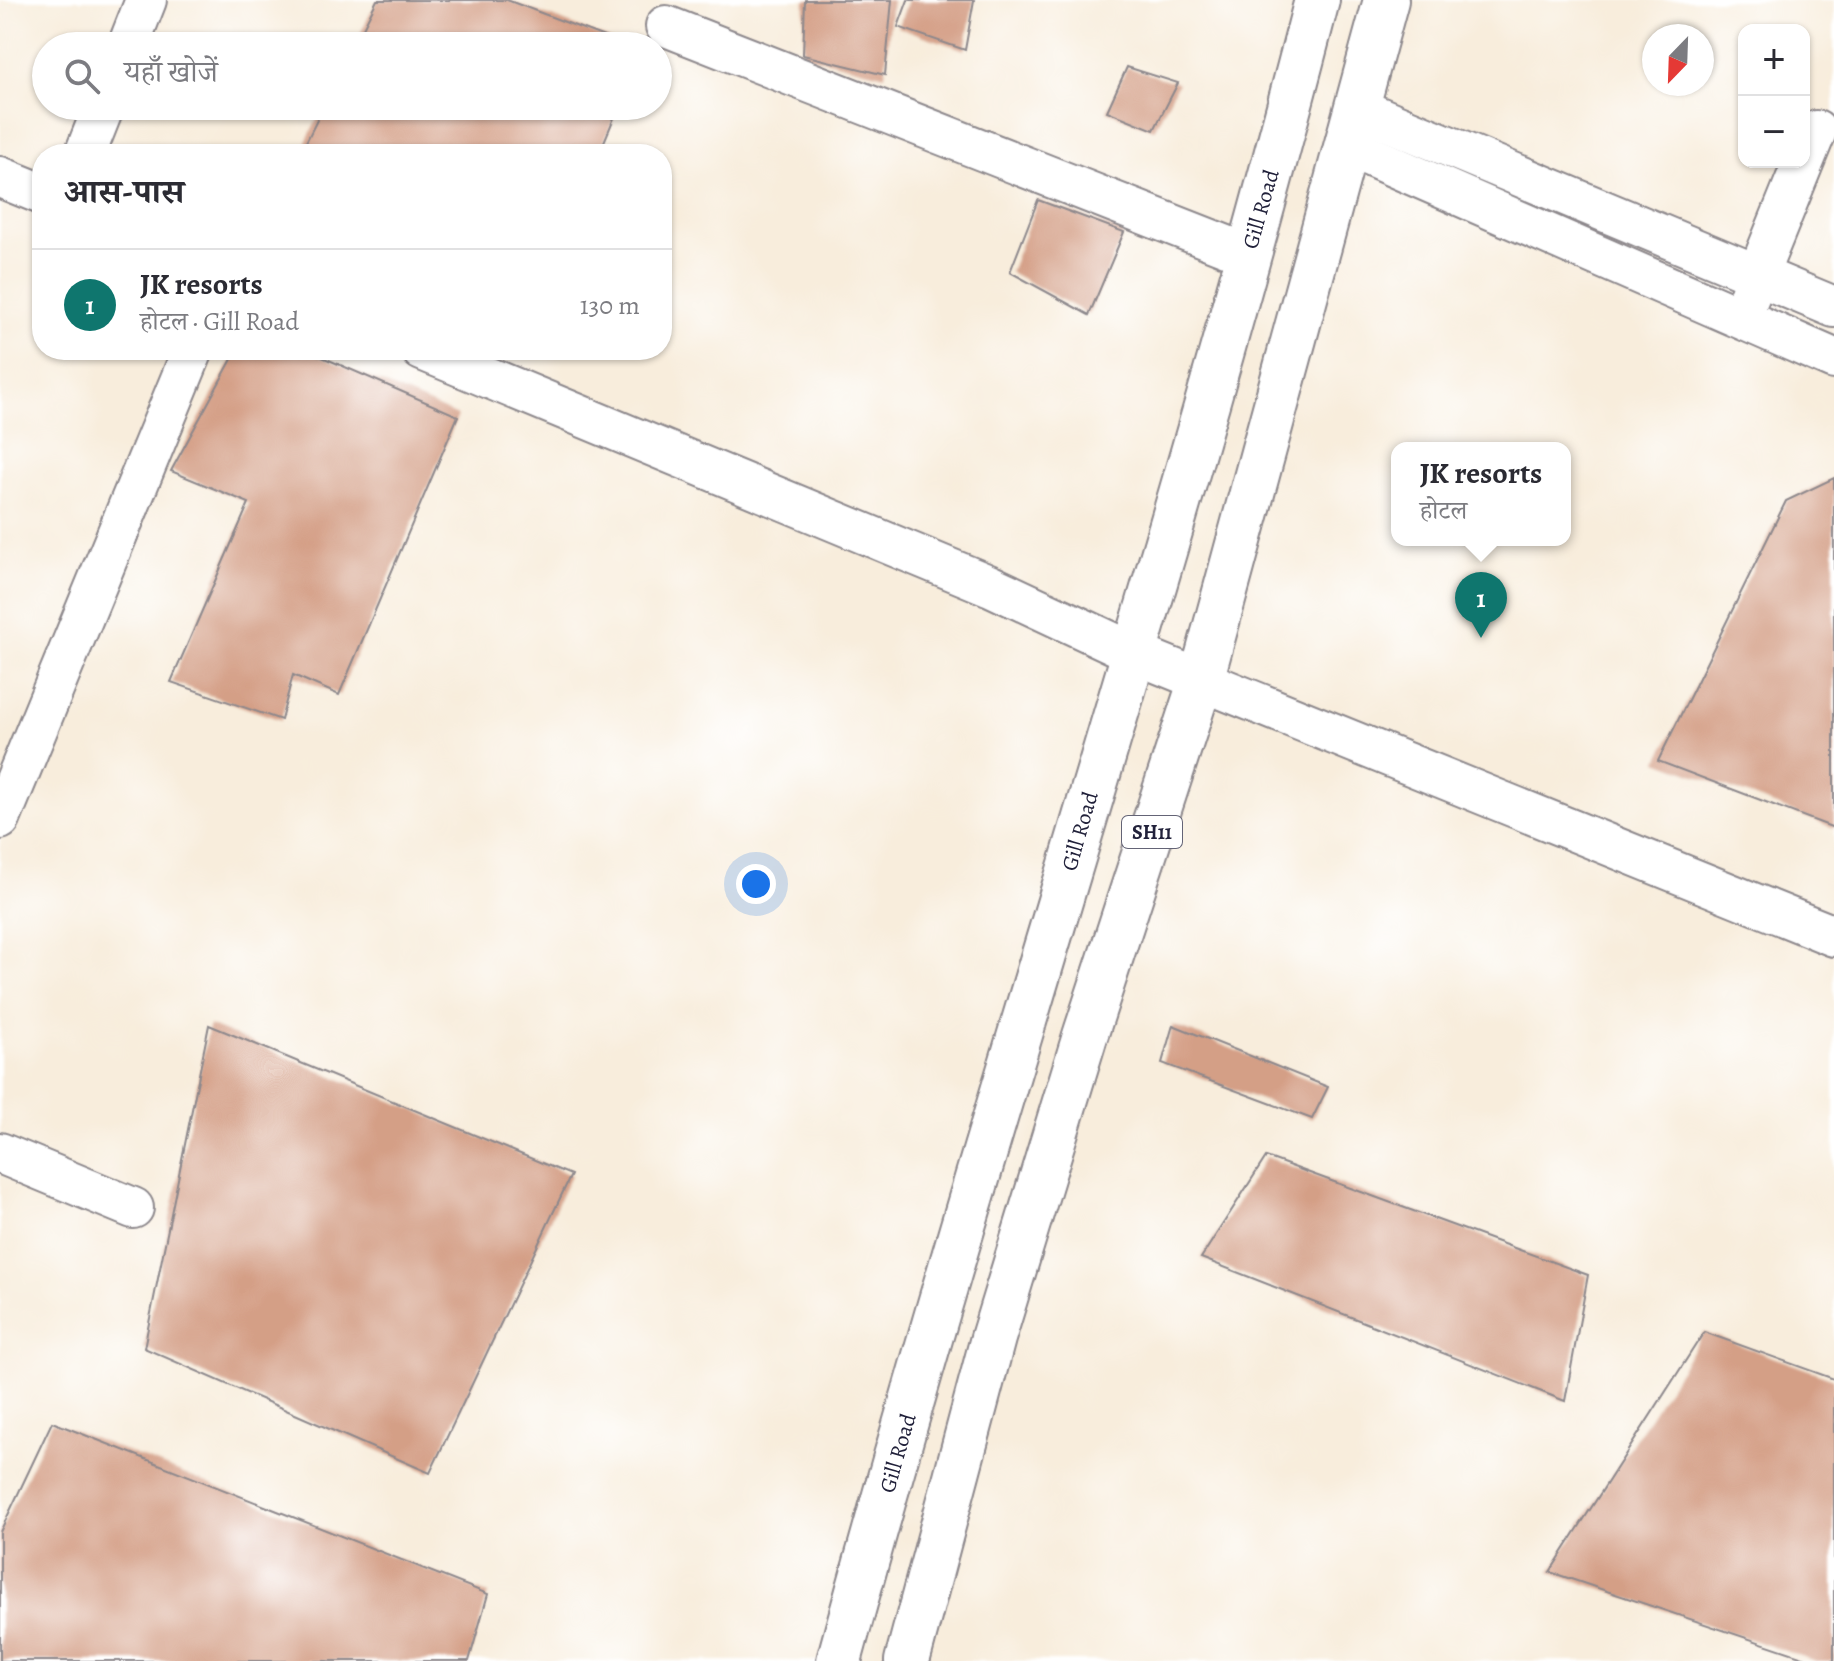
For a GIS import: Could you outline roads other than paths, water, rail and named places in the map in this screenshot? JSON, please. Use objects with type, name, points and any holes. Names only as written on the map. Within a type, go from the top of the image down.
[{"type":"main road","name":"Gill Road","points":[[839,1661],[1090,792],[1134,653],[1317,0]]},
{"type":"main road","name":"SH11","points":[[907,1661],[993,1338],[1085,1036],[1202,677],[1386,0]]},
{"type":"street","points":[[133,32],[146,0]]},
{"type":"street","points":[[666,26],[1247,254]]},
{"type":"street","points":[[89,144],[98,120]]},
{"type":"street","points":[[1352,127],[1555,190],[1834,307]]},
{"type":"street","points":[[1352,127],[1537,229],[1834,359]]},
{"type":"street","points":[[1740,318],[1816,131]]},
{"type":"street","points":[[0,177],[32,190]]},
{"type":"street","points":[[1537,229],[1555,190]]},
{"type":"street","points":[[0,819],[189,360]]},
{"type":"street","points":[[446,360],[949,569],[1134,653],[1202,677],[1834,936]]},
{"type":"street","points":[[0,1153],[133,1208]]},
{"type":"place","name":"JK resorts","points":[[1481,638]]}]
